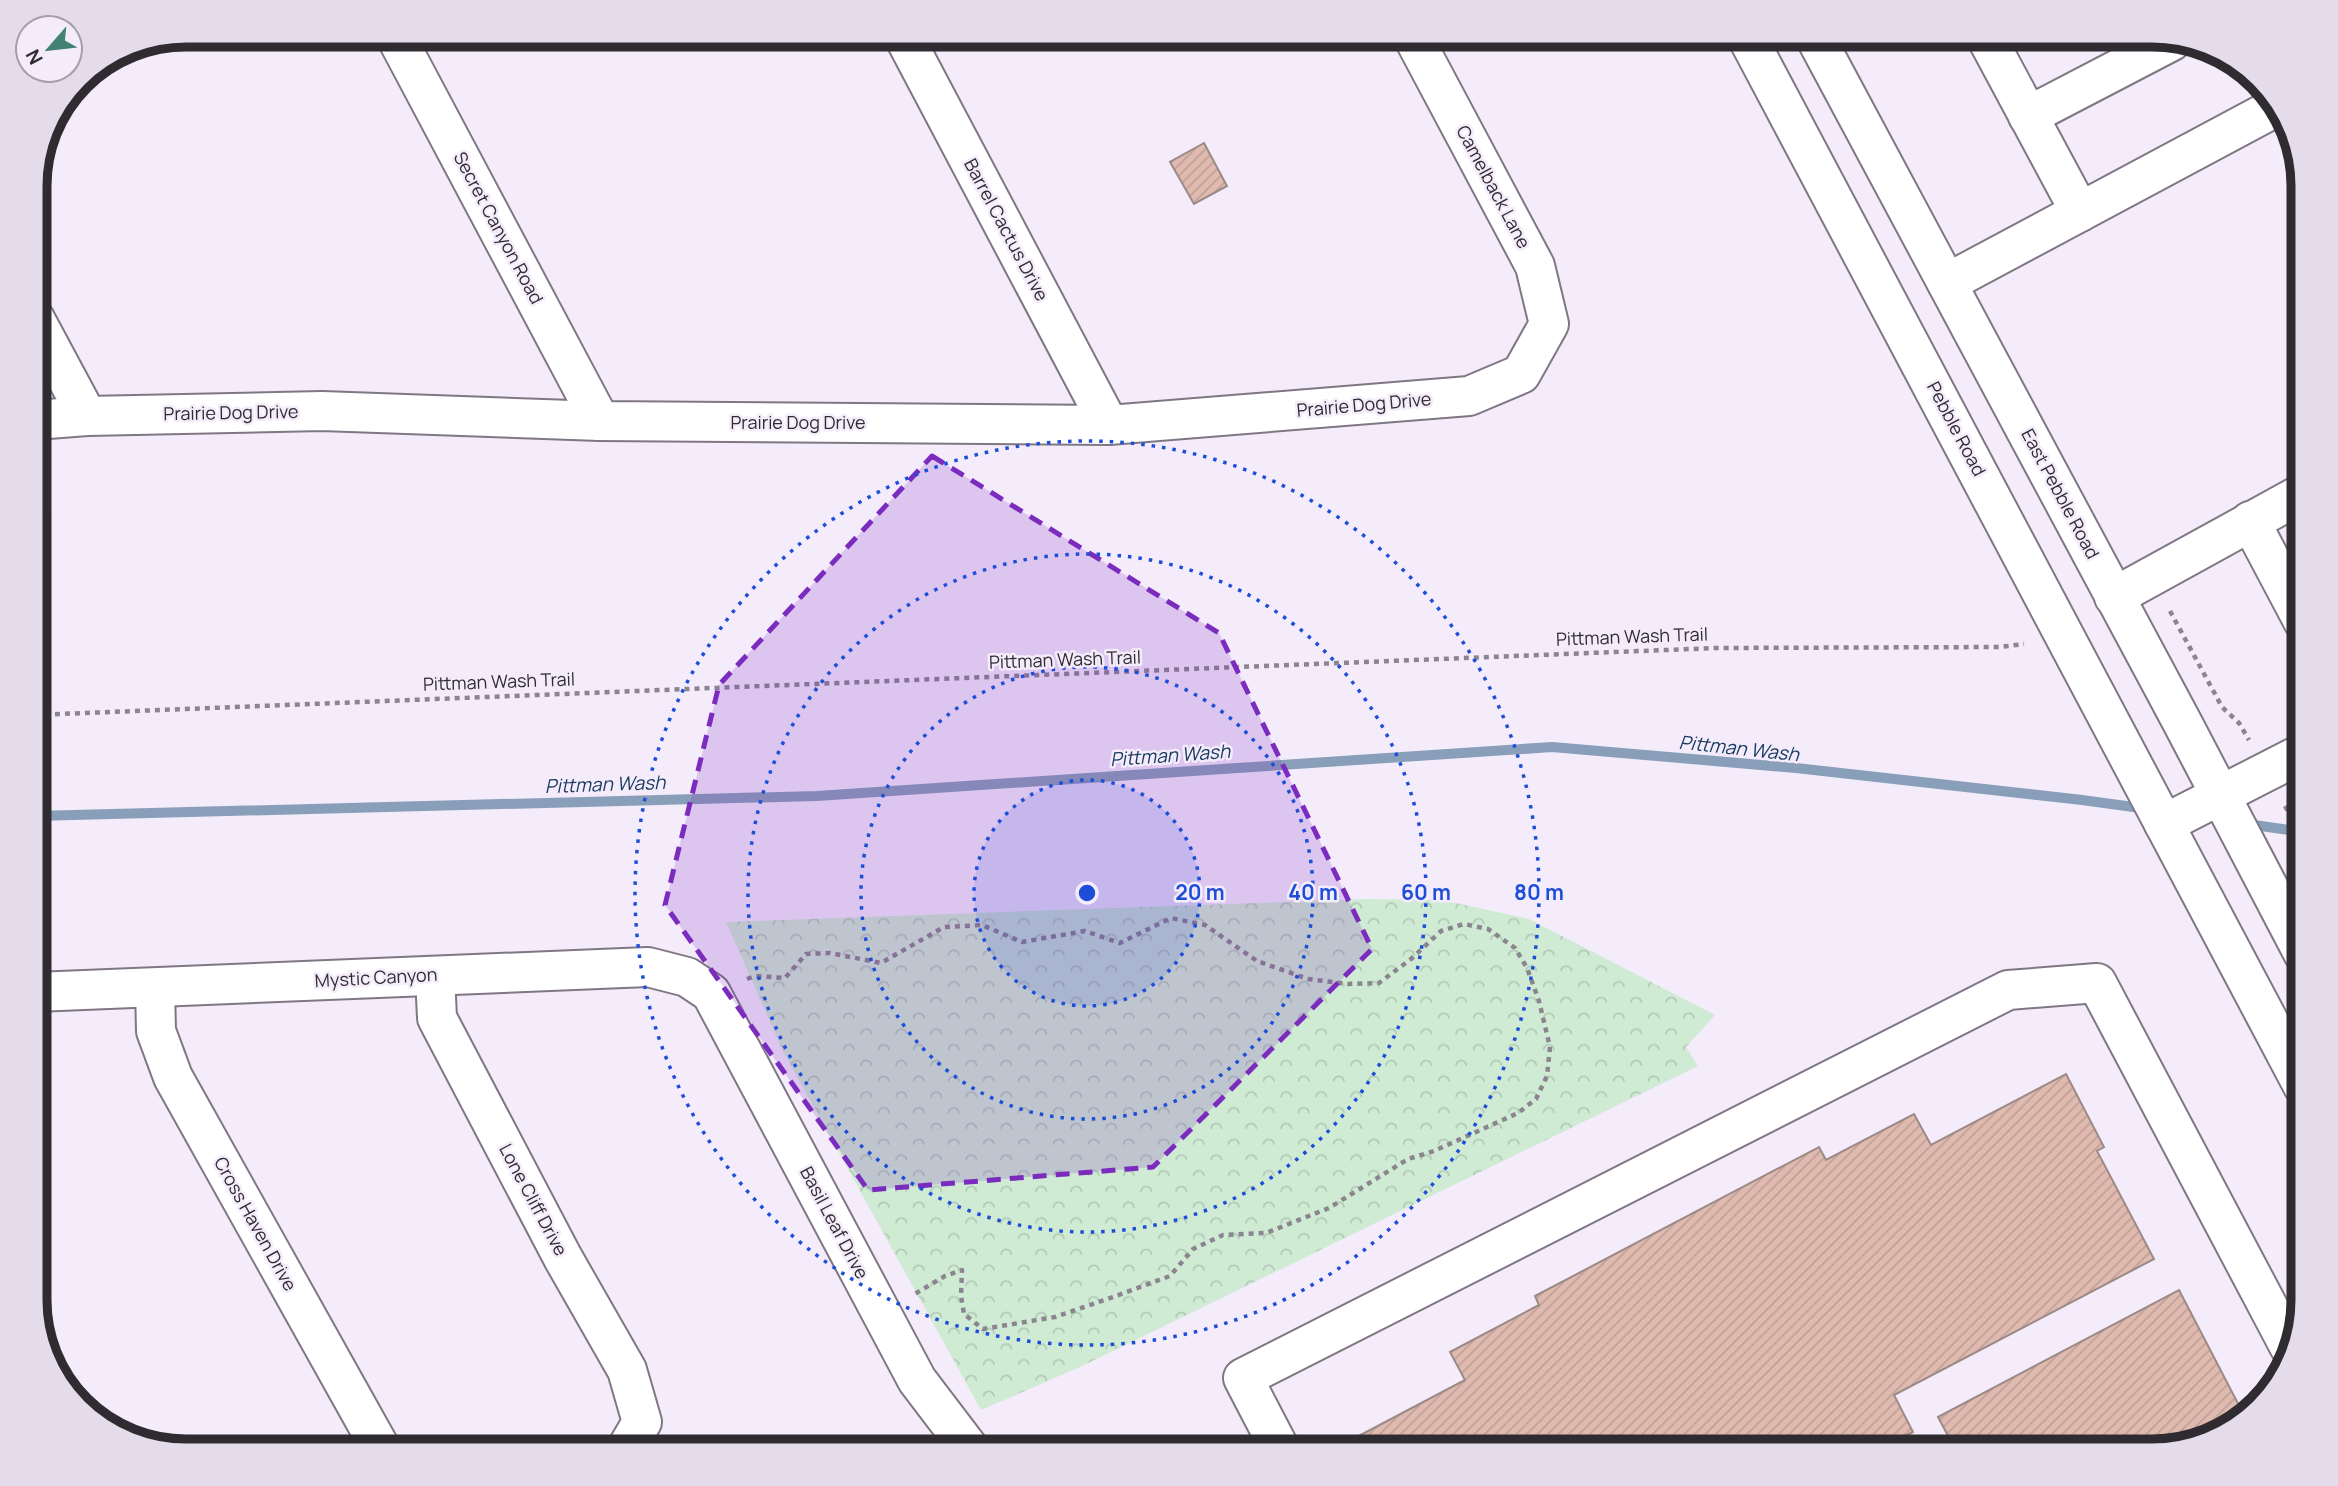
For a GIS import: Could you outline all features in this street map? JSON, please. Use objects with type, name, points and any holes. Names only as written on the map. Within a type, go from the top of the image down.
[{"type":"street","name":"Secret Canyon Road","points":[[401,47],[600,421]]},
{"type":"street","name":"Barrel Cactus Drive","points":[[909,47],[1109,425]]},
{"type":"street","name":"Camelback Lane","points":[[1418,47],[1535,266],[1549,324],[1538,344]]},
{"type":"street","name":"Pebble Road","points":[[1752,47],[2164,824]]},
{"type":"street","name":"East Pebble Road","points":[[1820,47],[2291,930]]},
{"type":"street","points":[[1991,47],[2080,212]]},
{"type":"street","points":[[2028,116],[2160,47]]},
{"type":"street","points":[[1947,283],[2268,111]]},
{"type":"street","points":[[48,343],[87,416]]},
{"type":"street","name":"Prairie Dog Drive","points":[[48,419],[322,411],[600,421],[1109,425],[1469,396],[1521,374],[1538,344]]},
{"type":"street","points":[[2114,597],[2291,499]]},
{"type":"street","points":[[2250,521],[2291,598]]},
{"type":"street","points":[[2291,759],[2164,824],[2291,1063]]},
{"type":"street","name":"Mystic Canyon","points":[[48,992],[648,967],[687,977],[711,993]]},
{"type":"street","name":"Lone Cliff Drive","points":[[435,976],[437,1018],[563,1258],[627,1370],[633,1436]]},
{"type":"street","points":[[1275,1439],[1243,1378],[2008,990],[2097,983],[2285,1339]]},
{"type":"street","name":"Cross Haven Drive","points":[[155,988],[156,1031],[173,1077],[375,1439]]},
{"type":"street","name":"Basil Leaf Drive","points":[[711,993],[918,1380],[959,1439]]},
{"type":"path","points":[[2151,576],[2222,707],[2239,723],[2252,746]]},
{"type":"path","name":"Pittman Wash Trail","points":[[48,714],[1716,648],[2024,645],[2019,634]]},
{"type":"path","points":[[711,993],[755,976],[785,978],[806,954],[830,953],[881,964],[944,927],[982,925],[1022,942],[1085,931],[1119,943],[1171,918],[1205,925],[1256,961],[1308,979],[1348,984],[1378,983],[1411,959],[1441,931],[1464,924],[1488,929],[1515,948],[1527,968],[1539,1001],[1550,1047],[1547,1076],[1535,1099],[1517,1113],[1408,1159],[1329,1208],[1266,1233],[1223,1235],[1193,1249],[1170,1276],[1055,1317],[983,1329],[964,1314],[961,1296],[962,1270],[945,1276],[882,1312]]},
{"type":"highlighted area","points":[[932,456],[1219,633],[1372,949],[1153,1167],[868,1190],[665,905],[719,685]]},
{"type":"green space","points":[[1366,899],[1442,900],[1529,919],[1715,1015],[1686,1047],[1698,1066],[1080,1367],[981,1410],[784,1053],[726,922]]},
{"type":"building","points":[[1204,143],[1227,186],[1194,204],[1170,162]]},
{"type":"building","points":[[2066,1074],[2104,1147],[2097,1151],[2154,1259],[1894,1395],[1913,1432],[1899,1439],[1353,1439],[1465,1380],[1450,1352],[1539,1305],[1535,1296],[1819,1147],[1826,1160],[1914,1114],[1931,1145]]},
{"type":"building","points":[[2179,1290],[2240,1407],[2205,1428],[2170,1438],[2152,1439],[1950,1439],[1938,1417]]},
{"type":"waterway","name":"Pittman Wash","points":[[48,816],[817,796],[1552,747],[1796,768],[2148,809]]},
{"type":"waterway","name":"Pittman Wash","points":[[2247,824],[2291,830]]}]
